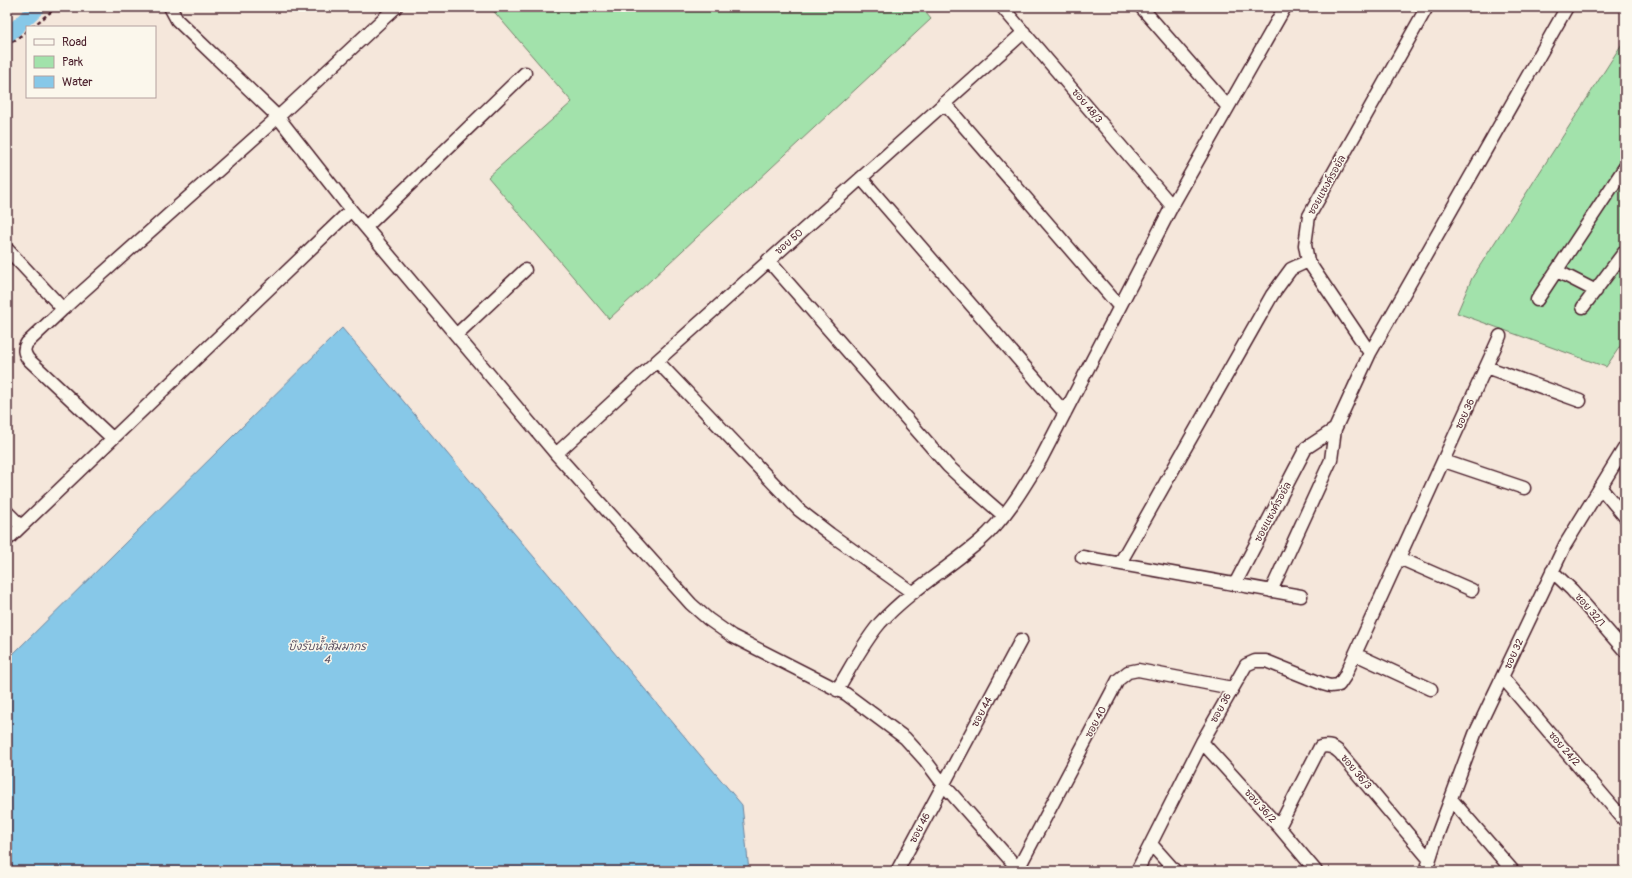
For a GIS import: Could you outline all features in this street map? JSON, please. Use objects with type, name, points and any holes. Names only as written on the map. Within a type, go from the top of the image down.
[{"type":"street","points":[[170,7],[177,20],[278,117],[351,210],[556,454],[691,604],[708,619],[732,636],[852,698],[905,738],[925,760],[943,784],[1019,870]]},
{"type":"street","points":[[112,438],[28,358],[24,353],[24,348],[27,343],[278,117],[396,7]]},
{"type":"street","name":"ซอย 48/3","points":[[1002,7],[1172,206]]},
{"type":"street","points":[[1141,7],[1228,107]]},
{"type":"street","name":"ซอยแซงค์รอยัล","points":[[1370,353],[1308,261],[1305,245],[1309,216],[1427,7]]},
{"type":"street","points":[[1271,591],[1331,460],[1335,429],[1370,353],[1567,7]]},
{"type":"street","points":[[837,690],[868,638],[881,622],[913,593],[957,560],[983,538],[1003,515],[1023,488],[1041,459],[1172,206],[1283,8]]},
{"type":"street","name":"ซอย 50","points":[[556,454],[768,260],[1024,32]]},
{"type":"street","points":[[366,227],[525,73]]},
{"type":"street","points":[[944,103],[1119,306]]},
{"type":"street","points":[[1537,300],[1625,167]]},
{"type":"street","points":[[861,178],[1064,413]]},
{"type":"street","points":[[7,540],[351,210]]},
{"type":"street","points":[[7,249],[63,309]]},
{"type":"street","points":[[1583,307],[1625,251]]},
{"type":"street","points":[[768,260],[948,466],[1003,515]]},
{"type":"street","points":[[1120,563],[1272,294],[1291,269],[1308,261]]},
{"type":"street","points":[[456,335],[525,270]]},
{"type":"street","points":[[1557,271],[1596,291]]},
{"type":"street","name":"ซอย 36","points":[[1137,871],[1202,742],[1246,665],[1255,661],[1266,661],[1323,684],[1330,686],[1340,685],[1500,336]]},
{"type":"street","points":[[657,361],[799,510],[913,593]]},
{"type":"street","points":[[1486,367],[1580,401]]},
{"type":"street","name":"ซอยแซงค์รอยัล","points":[[1235,584],[1306,448],[1335,429]]},
{"type":"street","name":"ซอย 32","points":[[1426,871],[1429,859],[1475,734],[1503,678],[1565,545],[1625,447]]},
{"type":"street","points":[[1444,461],[1524,488]]},
{"type":"street","points":[[1600,488],[1625,517]]},
{"type":"street","points":[[7,512],[21,526]]},
{"type":"street","points":[[1082,557],[1301,596]]},
{"type":"street","points":[[1399,558],[1472,590]]},
{"type":"street","name":"ซอย 32/1","points":[[1552,571],[1572,590],[1625,651]]},
{"type":"street","name":"ซอย 44","points":[[943,784],[1021,640]]},
{"type":"street","points":[[1355,654],[1431,689]]},
{"type":"street","name":"ซอย 40","points":[[1019,870],[1118,680],[1128,672],[1138,670],[1232,688]]},
{"type":"street","name":"ซอย 24/2","points":[[1503,678],[1625,821]]},
{"type":"street","name":"ซอย 36/2","points":[[1202,742],[1279,827],[1316,871]]},
{"type":"street","name":"ซอย 36/3","points":[[1279,827],[1320,747],[1334,747],[1339,751],[1429,859]]},
{"type":"street","name":"ซอย 46","points":[[897,871],[943,784]]},
{"type":"street","points":[[1451,798],[1513,871]]},
{"type":"street","points":[[1151,844],[1175,871]]},
{"type":"path","points":[[33,26],[57,7]]},
{"type":"path","points":[[7,46],[26,32]]},
{"type":"green space","points":[[490,7],[921,7],[931,19],[609,319],[488,177],[572,102]]},
{"type":"green space","points":[[1625,39],[1625,339],[1606,367],[1457,313],[1472,278]]},
{"type":"water","name":"บึงรับน้ำสัมมากร 4","points":[[342,328],[742,805],[749,871],[7,871],[7,660]]},
{"type":"waterway","points":[[7,36],[38,7]]}]
